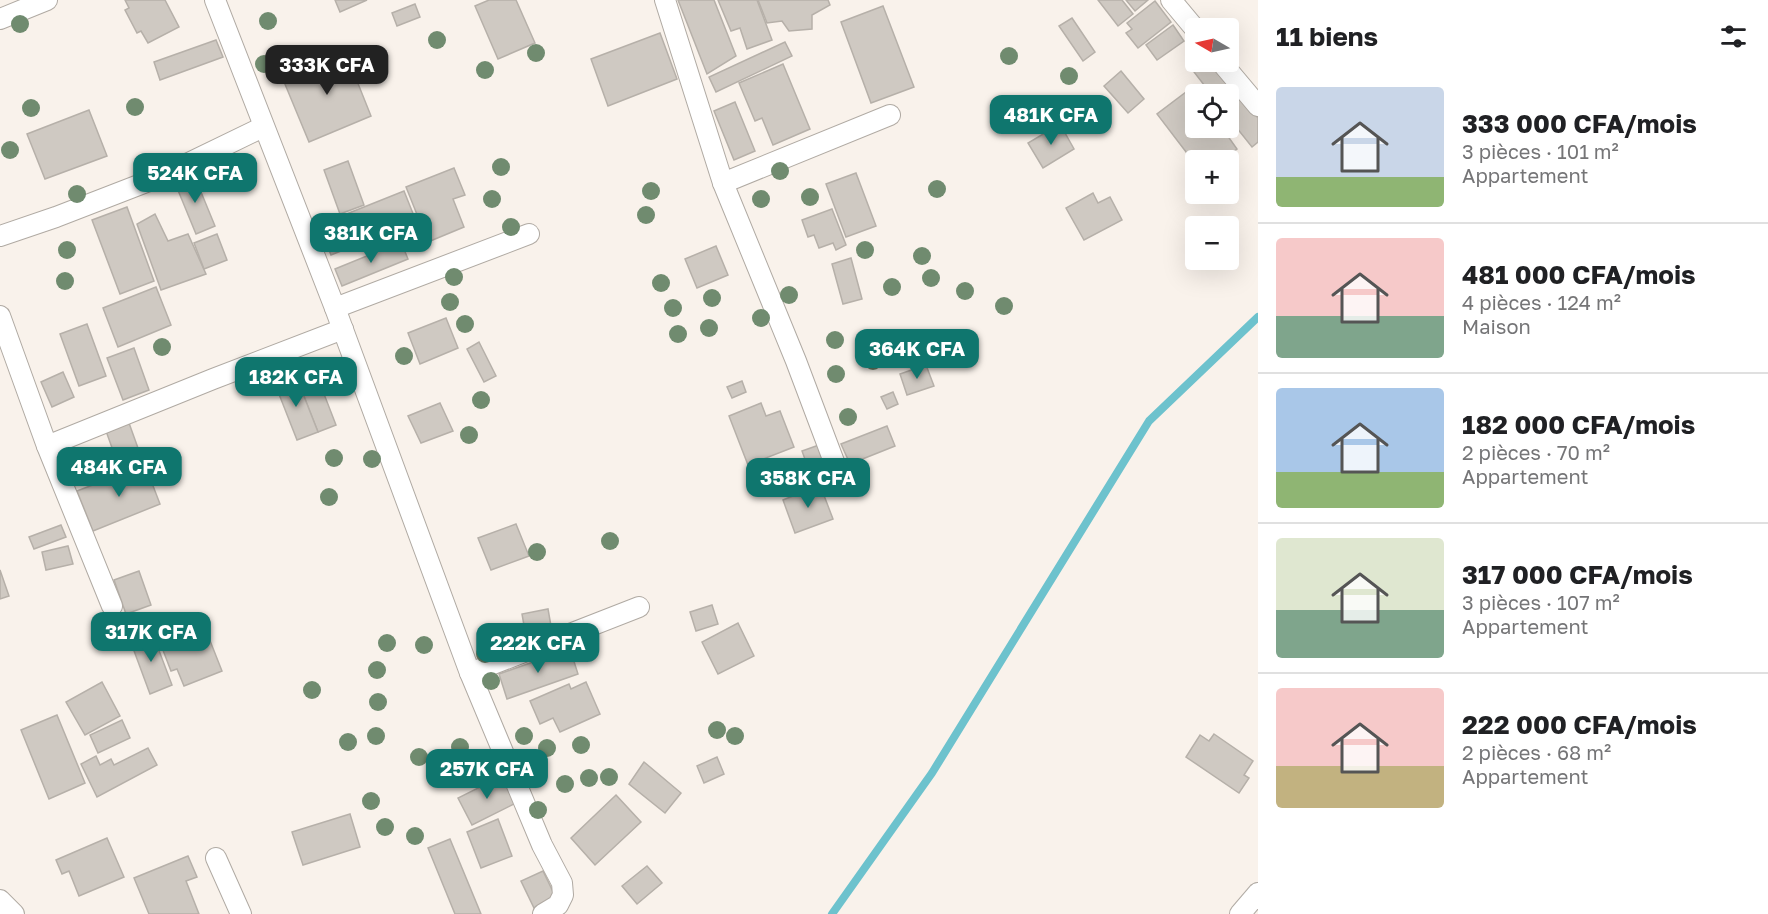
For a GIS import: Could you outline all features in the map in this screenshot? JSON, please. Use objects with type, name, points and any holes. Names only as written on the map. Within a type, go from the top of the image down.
[{"type":"street","points":[[0,19],[47,0]]},
{"type":"street","points":[[215,0],[343,329],[470,673],[542,845],[562,884],[563,895],[558,904],[543,914]]},
{"type":"street","points":[[665,0],[723,183],[796,361],[839,475]]},
{"type":"street","points":[[1171,0],[1186,18]]},
{"type":"street","points":[[1229,72],[1258,106]]},
{"type":"street","points":[[723,183],[890,115]]},
{"type":"street","points":[[0,236],[162,176],[264,127]]},
{"type":"street","points":[[335,309],[529,234]]},
{"type":"street","points":[[0,316],[48,446],[112,606]]},
{"type":"street","points":[[48,446],[343,329]]},
{"type":"street","points":[[470,673],[639,607]]},
{"type":"street","points":[[216,858],[241,914]]},
{"type":"street","points":[[1240,914],[1258,893]]},
{"type":"street","points":[[0,900],[14,914]]},
{"type":"building","points":[[125,0],[165,0],[179,27],[148,43],[141,31],[137,33],[125,10],[129,8]]},
{"type":"building","points":[[335,0],[367,0],[340,12]]},
{"type":"building","points":[[489,0],[516,0],[535,43],[498,59],[475,6]]},
{"type":"building","points":[[678,0],[714,0],[736,56],[707,74]]},
{"type":"building","points":[[718,0],[757,0],[772,40],[747,49],[740,28],[731,31]]},
{"type":"building","points":[[758,0],[828,0],[830,5],[812,15],[812,29],[789,31],[782,21],[767,23]]},
{"type":"building","points":[[1098,0],[1122,0],[1133,14],[1118,26]]},
{"type":"building","points":[[1126,0],[1148,0],[1135,11]]},
{"type":"building","points":[[1155,1],[1171,22],[1138,48],[1126,33],[1132,29],[1127,23]]},
{"type":"building","points":[[415,4],[420,17],[397,26],[392,13]]},
{"type":"building","points":[[883,6],[914,87],[871,103],[841,22]]},
{"type":"building","points":[[1072,18],[1095,52],[1083,61],[1059,26]]},
{"type":"building","points":[[1173,25],[1184,41],[1157,60],[1146,45]]},
{"type":"building","points":[[660,33],[677,79],[608,106],[591,59]]},
{"type":"building","points":[[216,40],[223,57],[160,80],[154,62]]},
{"type":"building","points":[[785,42],[792,56],[716,92],[709,77]]},
{"type":"building","points":[[345,51],[371,116],[309,142],[282,77]]},
{"type":"building","points":[[783,64],[810,129],[773,145],[762,118],[755,121],[739,83]]},
{"type":"building","points":[[1121,71],[1144,99],[1128,113],[1104,86]]},
{"type":"building","points":[[1194,72],[1222,72],[1231,84],[1203,84]]},
{"type":"building","points":[[1185,93],[1185,138],[1229,138],[1237,149],[1185,151],[1157,114]]},
{"type":"building","points":[[1239,94],[1258,118],[1258,142],[1252,147],[1239,131]]},
{"type":"building","points":[[735,102],[755,151],[734,160],[714,111]]},
{"type":"building","points":[[89,110],[107,156],[45,179],[27,134]]},
{"type":"building","points":[[1060,124],[1074,149],[1043,168],[1028,143]]},
{"type":"building","points":[[348,161],[364,205],[340,214],[324,170]]},
{"type":"building","points":[[454,168],[465,195],[453,199],[464,227],[428,242],[406,187]]},
{"type":"building","points":[[856,173],[876,226],[846,237],[826,184]]},
{"type":"building","points":[[194,175],[215,226],[196,234],[175,183]]},
{"type":"building","points":[[404,191],[416,221],[331,255],[319,225]]},
{"type":"building","points":[[1093,193],[1098,203],[1110,197],[1122,220],[1084,240],[1066,208]]},
{"type":"building","points":[[127,207],[154,281],[120,294],[92,220]]},
{"type":"building","points":[[832,209],[846,245],[836,250],[833,243],[819,248],[814,235],[808,237],[802,220]]},
{"type":"building","points":[[155,214],[168,241],[188,234],[206,274],[161,290],[137,224]]},
{"type":"building","points":[[217,234],[227,260],[204,269],[194,243]]},
{"type":"building","points":[[401,242],[408,259],[342,286],[335,269]]},
{"type":"building","points":[[716,246],[728,275],[697,288],[685,259]]},
{"type":"building","points":[[851,258],[862,299],[843,304],[832,264]]},
{"type":"building","points":[[156,287],[171,325],[118,347],[103,308]]},
{"type":"building","points":[[446,318],[458,348],[420,364],[408,333]]},
{"type":"building","points":[[87,324],[106,376],[79,386],[60,334]]},
{"type":"building","points":[[479,342],[496,376],[484,382],[467,349]]},
{"type":"building","points":[[134,348],[149,390],[123,400],[107,358]]},
{"type":"building","points":[[926,365],[934,386],[907,395],[900,374]]},
{"type":"building","points":[[321,366],[331,391],[324,394],[336,425],[318,432],[296,376]]},
{"type":"building","points":[[63,372],[74,397],[52,407],[41,382]]},
{"type":"building","points":[[296,376],[318,432],[297,440],[275,384]]},
{"type":"building","points":[[742,381],[746,392],[732,398],[727,387]]},
{"type":"building","points":[[893,392],[898,404],[887,409],[881,397]]},
{"type":"building","points":[[440,403],[453,431],[421,443],[408,416]]},
{"type":"building","points":[[761,403],[766,416],[780,411],[794,447],[748,465],[729,416]]},
{"type":"building","points":[[129,423],[143,462],[120,470],[106,431]]},
{"type":"building","points":[[887,426],[895,446],[850,464],[841,444]]},
{"type":"building","points":[[72,443],[84,472],[70,478],[58,449]]},
{"type":"building","points":[[819,445],[827,467],[810,473],[802,451]]},
{"type":"building","points":[[145,465],[160,504],[93,531],[77,491]]},
{"type":"building","points":[[820,485],[833,519],[795,533],[783,500]]},
{"type":"building","points":[[516,524],[529,556],[491,570],[478,538]]},
{"type":"building","points":[[61,525],[66,537],[34,549],[29,537]]},
{"type":"building","points":[[68,546],[73,564],[46,570],[42,552]]},
{"type":"building","points":[[0,570],[9,596],[0,599]]},
{"type":"building","points":[[139,571],[151,605],[126,614],[114,580]]},
{"type":"building","points":[[712,605],[718,624],[696,631],[690,612]]},
{"type":"building","points":[[548,609],[551,626],[525,631],[522,614]]},
{"type":"building","points":[[738,623],[754,656],[718,674],[702,642]]},
{"type":"building","points":[[205,628],[222,671],[184,686],[177,669],[171,671],[161,645]]},
{"type":"building","points":[[152,632],[172,685],[150,694],[130,640]]},
{"type":"building","points":[[570,649],[578,674],[507,699],[499,674]]},
{"type":"building","points":[[102,682],[120,716],[85,735],[66,702]]},
{"type":"building","points":[[586,682],[600,714],[560,732],[553,718],[540,724],[530,701],[569,684],[571,689]]},
{"type":"building","points":[[57,715],[85,783],[49,799],[21,730]]},
{"type":"building","points":[[122,720],[130,738],[98,753],[90,735]]},
{"type":"building","points":[[1214,734],[1253,761],[1244,775],[1249,778],[1239,793],[1186,757],[1200,735],[1209,741]]},
{"type":"building","points":[[148,748],[157,765],[97,797],[81,764],[96,756],[100,765],[111,759],[114,765]]},
{"type":"building","points":[[717,757],[724,774],[704,783],[697,766]]},
{"type":"building","points":[[644,762],[681,793],[665,813],[629,784]]},
{"type":"building","points":[[502,776],[516,803],[472,825],[458,798]]},
{"type":"building","points":[[616,795],[641,822],[595,865],[571,838]]},
{"type":"building","points":[[350,814],[360,847],[303,865],[292,832]]},
{"type":"building","points":[[498,819],[512,856],[481,868],[467,832]]},
{"type":"building","points":[[107,838],[124,877],[79,896],[69,871],[62,874],[56,860]]},
{"type":"building","points":[[450,839],[481,914],[455,914],[428,848]]},
{"type":"building","points":[[188,856],[197,877],[186,881],[199,914],[149,914],[134,878]]},
{"type":"building","points":[[647,866],[662,883],[637,904],[622,886]]},
{"type":"building","points":[[543,871],[556,898],[534,908],[521,881]]},
{"type":"waterway","points":[[832,914],[932,773],[1149,421],[1258,317]]}]
